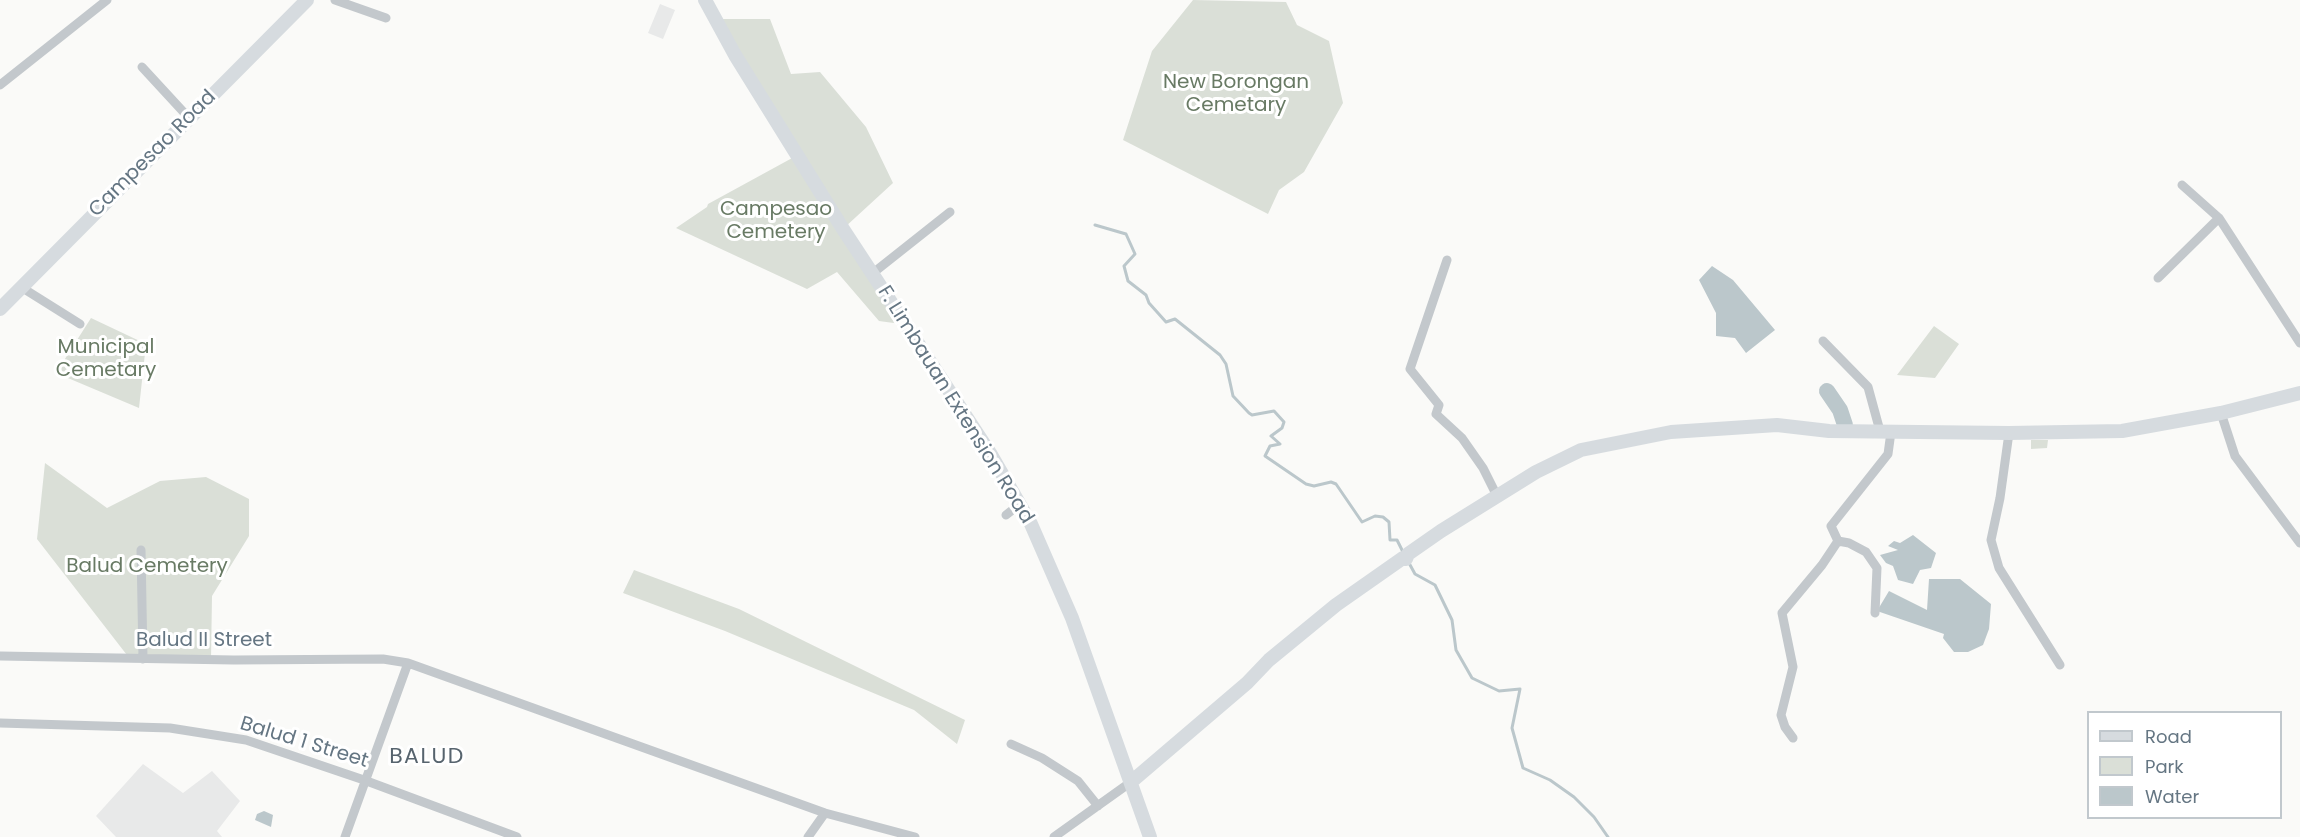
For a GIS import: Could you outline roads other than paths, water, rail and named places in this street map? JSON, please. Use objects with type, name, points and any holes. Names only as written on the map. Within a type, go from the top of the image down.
[{"type":"street","points":[[0,85],[107,0]]},
{"type":"street","name":"Campesao Road","points":[[0,309],[307,0]]},
{"type":"street","points":[[335,0],[386,18]]},
{"type":"street","name":"F. Limbauan Extension Road","points":[[705,0],[735,55],[843,229],[990,453],[1020,504],[1047,556],[1072,618],[1150,837]]},
{"type":"street","points":[[142,67],[189,118]]},
{"type":"street","points":[[2182,185],[2219,218],[2300,343]]},
{"type":"street","points":[[873,273],[950,212]]},
{"type":"street","points":[[2158,278],[2219,218]]},
{"type":"street","points":[[1447,260],[1410,369],[1440,405],[1436,414],[1462,438],[1483,468],[1497,496]]},
{"type":"street","points":[[21,287],[80,324]]},
{"type":"street","points":[[1823,341],[1868,387],[1886,431],[1888,454],[1831,526],[1838,541]]},
{"type":"street","points":[[1054,837],[1131,782],[1247,683],[1269,660],[1336,605],[1441,531],[1536,472],[1581,450],[1671,432],[1777,425],[1828,431],[2008,433],[2122,431],[2221,413],[2300,393]]},
{"type":"street","points":[[2221,413],[2235,456],[2300,543]]},
{"type":"street","points":[[2008,433],[2000,498],[1991,540],[1999,568],[2060,665]]},
{"type":"street","points":[[1006,515],[1020,504]]},
{"type":"street","points":[[1838,541],[1849,543],[1866,552],[1877,568],[1875,613]]},
{"type":"street","points":[[1793,738],[1780,715],[1792,667],[1782,613],[1838,541]]},
{"type":"street","points":[[141,550],[143,659]]},
{"type":"street","name":"Balud II Street","points":[[0,657],[383,659],[408,663],[825,813],[915,837]]},
{"type":"street","points":[[345,837],[408,663]]},
{"type":"street","name":"Balud 1 Street","points":[[0,723],[170,728],[246,740],[364,780],[517,837]]},
{"type":"street","points":[[1011,744],[1042,758],[1078,781],[1098,806]]},
{"type":"street","points":[[808,837],[825,813]]},
{"type":"water","points":[[1712,266],[1733,280],[1775,330],[1746,353],[1735,338],[1716,336],[1716,313],[1699,280]]},
{"type":"water","points":[[1913,535],[1936,553],[1931,568],[1920,570],[1913,584],[1898,580],[1893,566],[1886,563],[1880,555],[1898,550],[1888,546],[1894,541],[1900,543]]},
{"type":"water","points":[[1929,579],[1960,579],[1991,604],[1989,629],[1983,645],[1968,652],[1954,652],[1943,638],[1944,634],[1877,611],[1889,591],[1927,610]]},
{"type":"water","points":[[264,811],[273,815],[271,827],[255,820],[257,814]]},
{"type":"waterway","points":[[1095,225],[1126,234],[1135,254],[1124,266],[1128,281],[1146,295],[1149,303],[1166,322],[1175,319],[1220,355],[1226,364],[1233,396],[1249,413],[1252,415],[1274,411],[1284,422],[1282,428],[1271,436],[1280,444],[1270,446],[1265,456],[1306,484],[1314,486],[1331,482],[1336,484],[1362,522],[1375,516],[1383,517],[1389,522],[1390,540],[1397,540],[1404,554]]},
{"type":"waterway","points":[[1827,391],[1840,410],[1845,425]]},
{"type":"waterway","points":[[1409,563],[1415,574],[1435,585],[1452,620],[1456,650],[1472,678],[1499,691],[1520,689],[1512,728],[1523,768],[1550,780],[1574,797],[1594,817],[1608,837]]},
{"type":"district","name":"BALUD","points":[[427,757]]},
{"type":"park label","name":"New Borongan Cemetary","points":[[1236,94]]},
{"type":"park label","name":"Campesao Cemetery","points":[[776,222]]},
{"type":"park label","name":"Municipal Cemetary","points":[[106,360]]},
{"type":"park label","name":"Balud Cemetery","points":[[147,567]]}]
